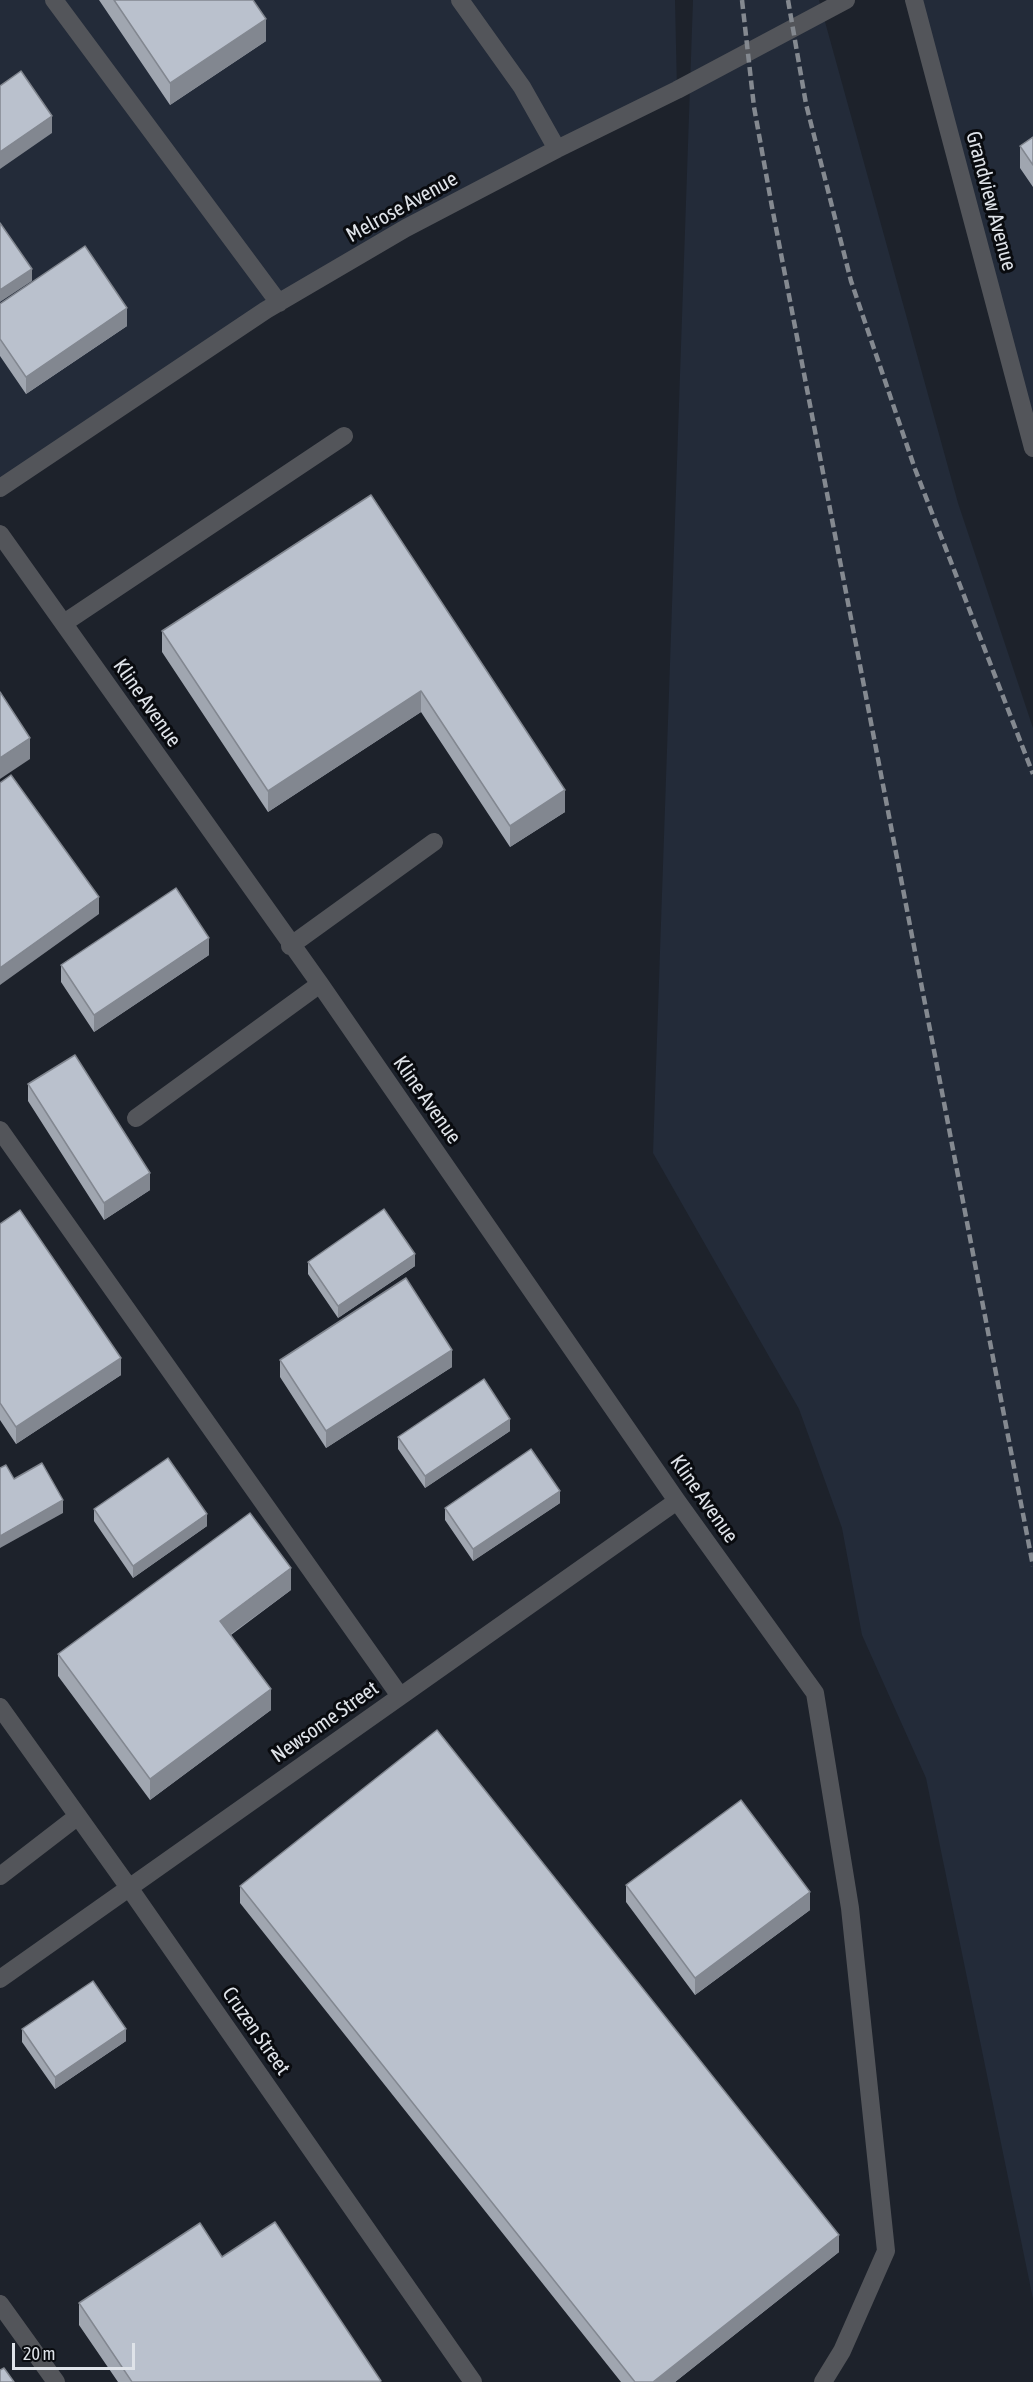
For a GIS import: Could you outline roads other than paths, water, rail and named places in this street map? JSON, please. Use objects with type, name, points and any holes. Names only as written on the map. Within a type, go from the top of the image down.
[{"type":"street","points":[[54,0],[279,303]]},
{"type":"street","points":[[460,0],[522,87],[557,149]]},
{"type":"street","name":"Melrose Avenue","points":[[0,488],[279,303],[406,228],[557,149],[677,90],[846,0]]},
{"type":"street","name":"Grandview Avenue","points":[[914,0],[1033,448]]},
{"type":"street","points":[[64,623],[344,436]]},
{"type":"street","name":"Kline Avenue","points":[[0,534],[290,946],[320,984],[677,1501],[815,1693],[850,1908],[886,2251],[842,2351],[823,2382]]},
{"type":"street","points":[[290,946],[434,842]]},
{"type":"street","points":[[136,1118],[320,984]]},
{"type":"street","points":[[0,1130],[400,1696]]},
{"type":"street","name":"Newsome Street","points":[[0,1979],[677,1501]]},
{"type":"street","name":"Cruzen Street","points":[[0,1707],[130,1889],[473,2382]]},
{"type":"street","points":[[0,1876],[78,1816]]},
{"type":"street","points":[[0,2304],[56,2382]]},
{"type":"railway","points":[[742,0],[754,107],[772,207],[1033,1566]]},
{"type":"railway","points":[[788,0],[806,104],[851,281],[915,469],[1033,774]]}]
